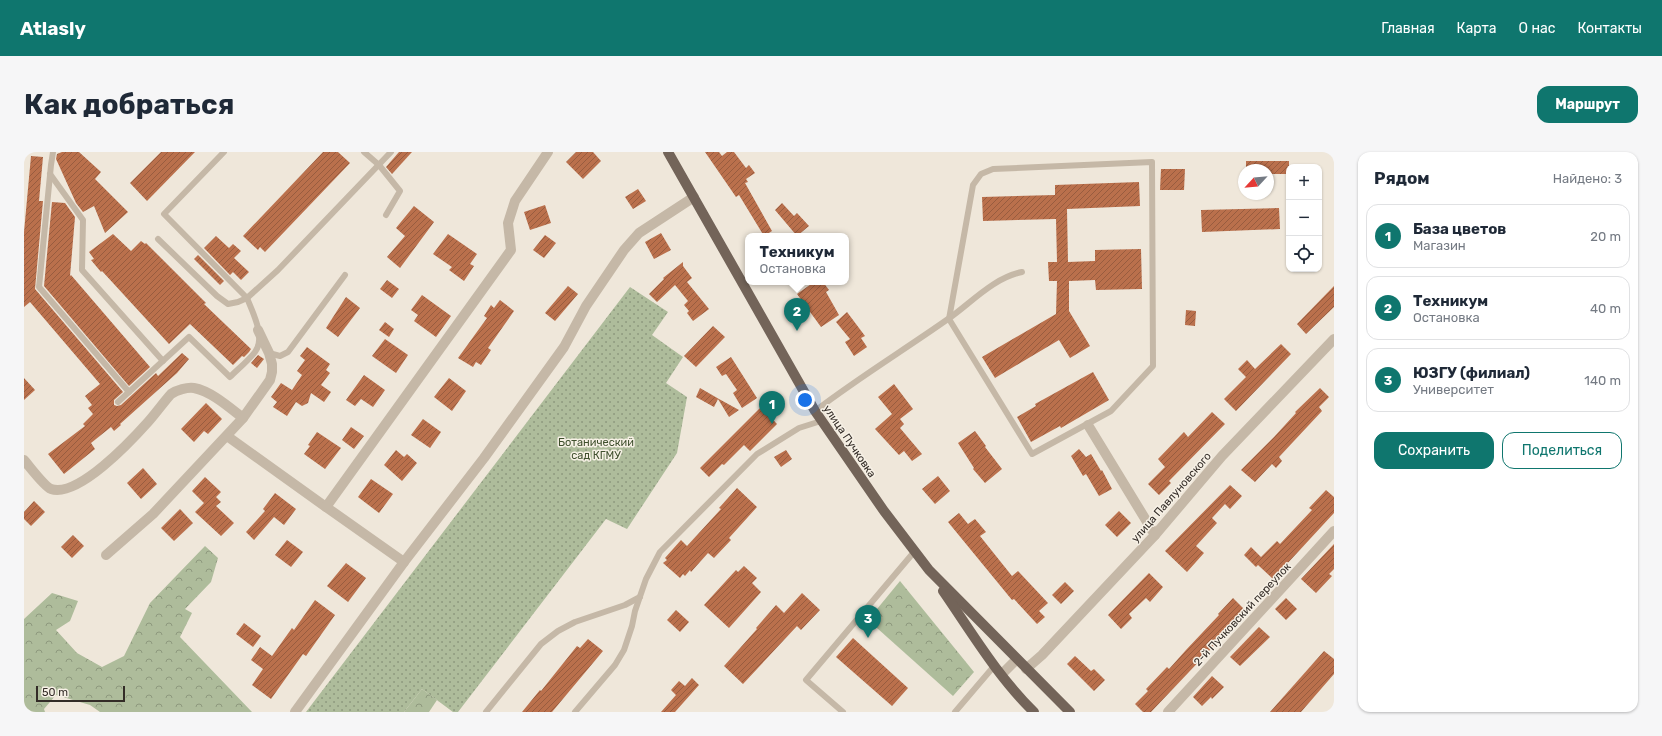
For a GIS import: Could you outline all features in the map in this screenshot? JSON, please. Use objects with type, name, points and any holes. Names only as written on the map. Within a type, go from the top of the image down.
[{"type":"main road","name":"улица Пучковка","points":[[668,152],[821,421],[914,552],[929,570],[1070,712]]},
{"type":"main road","name":"улица Пучковка","points":[[929,570],[995,665],[1018,696],[1034,712]]},
{"type":"street","points":[[326,507],[511,250],[508,223],[515,201],[548,152]]},
{"type":"street","points":[[295,712],[404,562],[484,458],[564,347],[586,306],[624,250],[639,233],[694,197]]},
{"type":"street","points":[[106,555],[153,514],[244,418],[270,380],[272,372],[269,353],[258,330]]},
{"type":"street","name":"улица Павлуновского","points":[[1026,669],[1042,655],[1155,535],[1222,456],[1334,339]]},
{"type":"street","points":[[24,460],[49,488],[56,490],[65,489],[78,484],[121,450],[172,394],[180,389],[194,388],[213,396],[244,418]]},
{"type":"street","points":[[1088,424],[1155,535]]},
{"type":"street","points":[[227,436],[404,562]]},
{"type":"street","name":"2-й Пучковский переулок","points":[[1168,712],[1334,532]]},
{"type":"street","points":[[1002,674],[1017,659]]},
{"type":"lane","points":[[53,152],[38,287],[129,392]]},
{"type":"lane","points":[[118,402],[189,337],[230,377],[256,351],[259,342],[258,330],[247,298],[164,214],[224,152]]},
{"type":"lane","points":[[364,152],[379,165],[400,191],[386,215]]},
{"type":"lane","points":[[158,239],[217,296],[228,304],[238,302],[247,298],[278,270],[390,152]]},
{"type":"lane","points":[[1152,162],[1153,366],[1111,411],[1032,454],[949,319],[973,185],[981,174],[993,169],[1152,162]]},
{"type":"lane","points":[[50,174],[83,220],[82,270],[163,361]]},
{"type":"lane","points":[[815,411],[841,391],[949,319],[999,281],[1013,274],[1022,272]]},
{"type":"lane","points":[[269,353],[280,356],[288,352],[345,275]]},
{"type":"lane","points":[[575,712],[615,665],[624,650],[646,579],[660,552],[757,454],[772,443],[799,428],[821,421]]},
{"type":"lane","points":[[843,712],[806,680],[914,552]]},
{"type":"lane","points":[[486,712],[541,644],[558,631],[575,622],[625,605],[640,597]]},
{"type":"lane","points":[[955,712],[995,665]]},
{"type":"green space","name":"Ботанический сад КГМУ","points":[[630,287],[668,312],[652,335],[683,357],[666,383],[687,397],[677,453],[627,529],[606,519],[458,712],[453,712],[422,689],[404,712],[306,712]]},
{"type":"green space","points":[[205,546],[218,558],[211,582],[185,609],[192,613],[180,637],[252,712],[100,712],[90,705],[56,695],[44,709],[45,712],[24,712],[24,619],[52,593],[78,601],[70,621],[56,630],[77,653],[102,667],[124,656],[150,603]]},
{"type":"green space","points":[[900,581],[974,672],[953,696],[868,620]]},
{"type":"green space","points":[[422,689],[437,700],[429,712],[404,712]]},
{"type":"building","points":[[62,152],[79,152],[101,172],[95,179],[128,212],[105,233],[94,206],[83,212],[76,203],[56,159],[57,154]]},
{"type":"building","points":[[161,152],[195,152],[147,201],[130,183]]},
{"type":"building","points":[[323,152],[338,152],[350,163],[265,252],[260,247],[258,250],[243,236]]},
{"type":"building","points":[[399,152],[412,152],[392,174],[386,167]]},
{"type":"building","points":[[576,152],[593,152],[601,161],[583,179],[566,162]]},
{"type":"building","points":[[705,152],[719,152],[722,156],[727,152],[734,152],[746,168],[749,165],[755,173],[746,179],[748,182],[745,183],[772,231],[769,233],[762,233],[739,195],[736,197]]},
{"type":"building","points":[[31,156],[43,157],[39,201],[43,201],[35,289],[123,392],[114,400],[114,405],[121,405],[156,373],[158,376],[182,353],[189,359],[177,373],[114,431],[111,427],[91,443],[95,449],[64,474],[48,454],[85,426],[83,424],[93,414],[88,408],[92,405],[85,396],[100,384],[30,302],[24,307],[24,232]]},
{"type":"building","points":[[1246,161],[1289,161],[1289,164],[1286,164],[1286,174],[1274,174],[1274,164],[1246,164]]},
{"type":"building","points":[[1161,169],[1185,169],[1184,190],[1160,190]]},
{"type":"building","points":[[1139,182],[1140,206],[1067,209],[1068,262],[1095,261],[1095,250],[1141,249],[1142,289],[1096,290],[1095,280],[1069,281],[1069,311],[1090,346],[1070,358],[1059,340],[995,378],[982,357],[1056,314],[1057,281],[1049,281],[1048,262],[1057,262],[1056,219],[983,221],[982,197],[1055,195],[1055,185]]},
{"type":"building","points":[[638,189],[646,201],[633,209],[625,197]]},
{"type":"building","points":[[52,202],[65,203],[75,217],[70,276],[71,275],[150,367],[129,386],[44,286]]},
{"type":"building","points":[[782,203],[794,216],[797,213],[809,226],[801,233],[794,233],[775,210]]},
{"type":"building","points":[[545,205],[551,223],[530,230],[524,212]]},
{"type":"building","points":[[414,206],[434,222],[400,268],[387,257],[405,236],[396,228]]},
{"type":"building","points":[[1279,208],[1280,229],[1202,232],[1201,210]]},
{"type":"building","points":[[661,233],[671,250],[654,259],[645,242]]},
{"type":"building","points":[[113,234],[131,251],[141,241],[145,244],[146,243],[206,303],[204,304],[251,349],[249,352],[244,357],[242,356],[233,365],[190,324],[169,344],[91,260],[94,259],[89,252]]},
{"type":"building","points":[[448,234],[477,254],[470,264],[474,266],[464,281],[449,270],[452,267],[433,254]]},
{"type":"building","points":[[545,235],[556,243],[544,258],[533,250]]},
{"type":"building","points":[[216,236],[229,248],[233,244],[241,251],[234,258],[249,272],[241,280],[233,272],[230,275],[204,248]]},
{"type":"building","points":[[198,255],[224,281],[220,285],[194,259]]},
{"type":"building","points":[[683,262],[683,266],[692,278],[687,282],[709,309],[693,321],[687,313],[689,311],[684,305],[688,301],[675,285],[657,302],[649,294],[664,279],[663,278]]},
{"type":"building","points":[[387,280],[399,289],[392,298],[380,289]]},
{"type":"building","points":[[810,285],[825,285],[829,290],[826,292],[839,315],[821,327],[797,294]]},
{"type":"building","points":[[568,286],[578,294],[555,321],[545,313]]},
{"type":"building","points":[[1334,286],[1334,307],[1306,334],[1297,324]]},
{"type":"building","points":[[422,295],[451,316],[436,337],[414,321],[418,315],[411,310]]},
{"type":"building","points":[[346,297],[360,308],[338,337],[326,328]]},
{"type":"building","points":[[500,300],[514,311],[488,348],[491,350],[481,365],[476,362],[473,367],[458,358],[487,318],[484,316],[491,305],[494,308]]},
{"type":"building","points":[[1186,310],[1196,311],[1195,326],[1185,325]]},
{"type":"building","points":[[847,312],[865,336],[861,338],[867,347],[854,356],[845,342],[850,339],[836,322]]},
{"type":"building","points":[[385,322],[394,329],[389,337],[379,330]]},
{"type":"building","points":[[713,326],[725,337],[696,367],[684,356]]},
{"type":"building","points":[[385,339],[408,355],[396,373],[372,356]]},
{"type":"building","points":[[1281,344],[1291,354],[1236,411],[1224,399],[1246,377],[1238,369],[1247,360],[1255,369]]},
{"type":"building","points":[[307,347],[330,364],[326,370],[330,373],[321,385],[331,392],[324,402],[311,393],[308,403],[302,406],[296,402],[287,416],[273,407],[277,402],[271,397],[281,383],[292,390],[302,375],[297,371],[305,360],[300,356]]},
{"type":"building","points":[[258,355],[264,359],[257,368],[251,363]]},
{"type":"building","points":[[731,357],[757,398],[742,408],[733,393],[737,390],[726,374],[722,376],[716,367]]},
{"type":"building","points":[[1093,372],[1109,400],[1061,428],[1060,426],[1031,442],[1017,417],[1036,406],[1035,404]]},
{"type":"building","points":[[364,375],[385,390],[373,407],[361,399],[355,406],[346,400]]},
{"type":"building","points":[[24,378],[35,390],[24,400]]},
{"type":"building","points":[[449,378],[466,391],[452,411],[434,397]]},
{"type":"building","points":[[894,384],[913,409],[900,419],[904,424],[900,428],[922,454],[912,461],[904,451],[899,455],[875,429],[892,414],[878,397]]},
{"type":"building","points":[[700,388],[739,410],[729,417],[718,399],[714,407],[696,397]]},
{"type":"building","points":[[1320,388],[1329,397],[1319,407],[1322,411],[1279,457],[1282,461],[1276,468],[1272,464],[1255,482],[1241,470],[1274,437],[1296,413],[1295,412]]},
{"type":"building","points":[[206,403],[222,419],[208,434],[204,431],[194,442],[181,429]]},
{"type":"building","points":[[761,407],[777,424],[750,451],[744,445],[724,465],[722,464],[709,477],[700,468]]},
{"type":"building","points":[[1212,412],[1225,424],[1169,481],[1171,483],[1159,495],[1148,484],[1165,467],[1158,459],[1184,432],[1188,437]]},
{"type":"building","points":[[423,419],[441,432],[430,448],[411,435]]},
{"type":"building","points":[[351,427],[364,436],[354,449],[342,440]]},
{"type":"building","points":[[975,431],[1002,469],[985,483],[973,469],[974,468],[958,443]]},
{"type":"building","points":[[317,432],[341,448],[325,469],[304,454]]},
{"type":"building","points":[[1079,449],[1086,457],[1091,454],[1101,471],[1102,470],[1112,489],[1099,496],[1086,474],[1083,476],[1071,456]]},
{"type":"building","points":[[396,450],[404,457],[407,454],[417,463],[402,481],[384,465]]},
{"type":"building","points":[[786,450],[792,459],[781,467],[774,457]]},
{"type":"building","points":[[143,468],[157,484],[141,499],[127,483]]},
{"type":"building","points":[[938,476],[950,491],[935,504],[922,489]]},
{"type":"building","points":[[205,477],[221,492],[216,497],[221,502],[216,506],[234,523],[221,536],[195,512],[204,503],[192,491]]},
{"type":"building","points":[[371,479],[393,494],[379,513],[358,497]]},
{"type":"building","points":[[1230,485],[1242,496],[1230,509],[1225,504],[1212,518],[1217,523],[1196,546],[1204,553],[1187,572],[1165,551]]},
{"type":"building","points":[[737,488],[757,507],[729,538],[731,540],[714,558],[708,553],[691,572],[690,570],[685,576],[683,574],[680,578],[663,563],[667,560],[665,558],[681,540],[687,546],[721,509],[719,508]]},
{"type":"building","points":[[1326,490],[1334,497],[1334,513],[1273,579],[1258,565],[1256,567],[1244,555],[1251,547],[1261,557],[1277,541],[1280,544],[1312,510],[1309,508]]},
{"type":"building","points":[[275,493],[296,509],[284,525],[274,517],[254,540],[246,532],[265,511],[263,509]]},
{"type":"building","points":[[34,501],[45,512],[31,526],[24,519],[24,512]]},
{"type":"building","points":[[180,509],[193,523],[174,541],[161,528]]},
{"type":"building","points":[[1119,511],[1131,523],[1117,537],[1105,525]]},
{"type":"building","points":[[959,513],[968,524],[975,519],[986,532],[980,536],[1012,576],[1018,571],[1048,603],[1039,611],[1045,617],[1037,624],[1014,599],[1012,600],[948,522]]},
{"type":"building","points":[[73,535],[84,546],[72,558],[61,547]]},
{"type":"building","points":[[287,540],[303,552],[291,567],[275,555]]},
{"type":"building","points":[[1334,544],[1334,569],[1329,574],[1332,576],[1316,593],[1301,579]]},
{"type":"building","points":[[346,563],[366,578],[348,602],[327,586]]},
{"type":"building","points":[[744,566],[757,578],[752,583],[761,592],[729,628],[704,605],[736,570],[738,572]]},
{"type":"building","points":[[1149,573],[1163,587],[1150,602],[1146,598],[1129,614],[1132,618],[1121,629],[1108,615]]},
{"type":"building","points":[[1065,582],[1074,591],[1061,604],[1052,595]]},
{"type":"building","points":[[802,593],[820,610],[801,630],[797,626],[743,684],[724,666],[776,605],[784,613]]},
{"type":"building","points":[[1233,598],[1244,609],[1223,631],[1226,633],[1151,712],[1143,712],[1135,704],[1148,691],[1146,689],[1167,667],[1169,669]]},
{"type":"building","points":[[1286,598],[1297,609],[1286,620],[1275,609]]},
{"type":"building","points":[[315,600],[335,615],[306,656],[303,654],[271,699],[252,685],[263,669],[251,660],[260,647],[272,656],[292,628],[294,630]]},
{"type":"building","points":[[676,610],[689,622],[680,632],[667,620]]},
{"type":"building","points":[[244,623],[261,636],[253,647],[236,634]]},
{"type":"building","points":[[1259,627],[1270,637],[1240,666],[1230,657]]},
{"type":"building","points":[[853,638],[908,688],[892,706],[836,657]]},
{"type":"building","points":[[588,639],[603,651],[552,712],[522,712],[577,646],[580,648]]},
{"type":"building","points":[[1324,651],[1334,659],[1334,674],[1301,712],[1270,712]]},
{"type":"building","points":[[1075,656],[1091,671],[1094,669],[1105,680],[1094,691],[1067,664]]},
{"type":"building","points":[[1212,676],[1224,687],[1212,699],[1211,697],[1202,706],[1193,697]]},
{"type":"building","points":[[692,678],[699,685],[675,712],[661,712],[676,695],[671,690],[679,681],[685,686]]},
{"type":"place","name":"Техникум","points":[[797,331]]},
{"type":"place","name":"База цветов","points":[[772,424]]},
{"type":"place","name":"ЮЗГУ (филиал)","points":[[868,638]]}]
